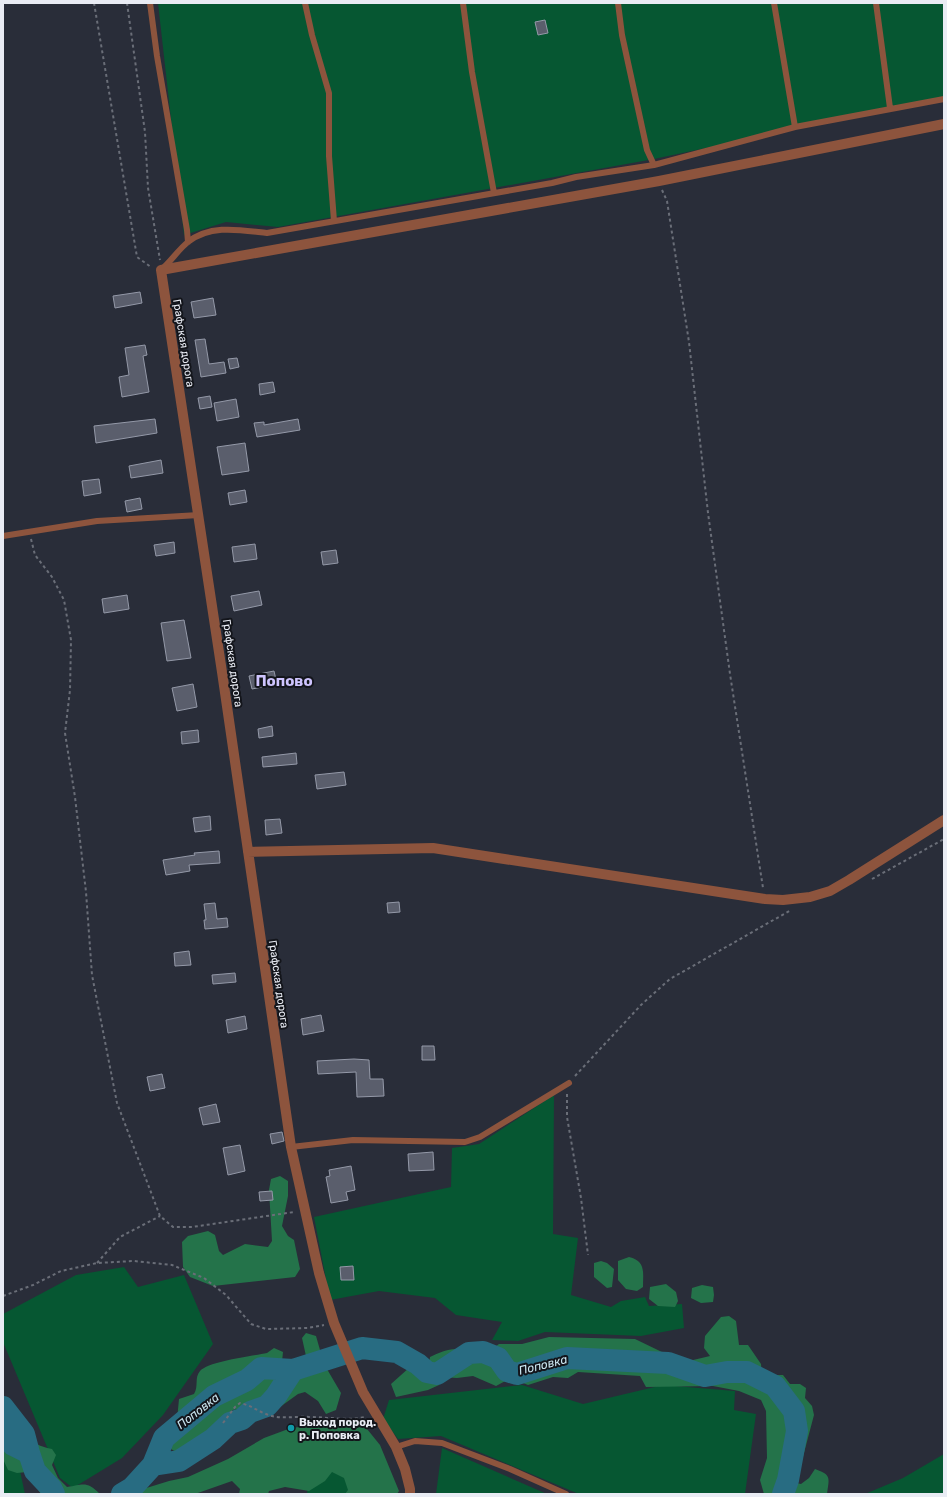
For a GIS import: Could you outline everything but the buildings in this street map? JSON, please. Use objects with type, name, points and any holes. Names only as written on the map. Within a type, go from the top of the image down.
[{"type":"street","points":[[162,273],[659,181],[944,124]]},
{"type":"street","name":"Графская дорога","points":[[162,273],[199,515],[290,1147],[319,1273],[334,1323],[363,1392],[376,1416]]},
{"type":"street","points":[[248,852],[434,848],[765,899],[783,900],[810,897],[830,891],[850,880],[944,820]]},
{"type":"street","points":[[376,1416],[396,1447],[405,1469],[410,1494]]},
{"type":"lane","points":[[150,3],[157,56],[188,242]]},
{"type":"lane","points":[[306,3],[312,35],[329,93],[329,156],[334,221]]},
{"type":"lane","points":[[463,3],[472,72],[494,193]]},
{"type":"lane","points":[[618,3],[622,35],[646,150],[654,165]]},
{"type":"lane","points":[[774,3],[795,127]]},
{"type":"lane","points":[[876,3],[890,108]]},
{"type":"lane","points":[[162,273],[188,242],[202,234],[225,229],[267,233],[552,183],[576,177],[654,165],[795,127],[944,99]]},
{"type":"lane","points":[[3,536],[97,521],[199,515]]},
{"type":"lane","points":[[290,1147],[353,1140],[465,1142],[480,1137],[569,1083]]},
{"type":"lane","points":[[396,1447],[415,1441],[442,1443],[510,1469],[566,1494]]},
{"type":"path","points":[[94,3],[137,256],[162,273]]},
{"type":"path","points":[[127,3],[145,132],[148,188],[162,273]]},
{"type":"path","points":[[659,181],[667,201],[689,342],[709,520],[730,674],[765,899]]},
{"type":"path","points":[[29,532],[35,555],[52,577],[64,600],[71,640],[70,690],[65,733],[75,797],[86,892],[92,975],[117,1103],[160,1216],[173,1226],[192,1227],[305,1210]]},
{"type":"path","points":[[870,880],[944,839]]},
{"type":"path","points":[[588,1255],[582,1198],[567,1117],[567,1094],[569,1083],[641,1005],[670,979],[794,908]]},
{"type":"path","points":[[97,1263],[120,1237],[160,1216]]},
{"type":"path","points":[[3,1296],[33,1285],[60,1271],[97,1263],[134,1261],[172,1265],[204,1278],[226,1295],[251,1324],[266,1329],[308,1328],[334,1323]]},
{"type":"path","points":[[223,1423],[235,1407],[240,1403],[247,1404],[262,1414],[274,1417],[353,1419],[376,1416]]},
{"type":"green space","points":[[158,3],[944,3],[944,98],[654,159],[278,227],[226,222],[184,235]]},
{"type":"green space","points":[[554,1095],[553,1234],[578,1238],[571,1295],[611,1307],[621,1301],[645,1297],[649,1306],[682,1304],[684,1328],[641,1336],[545,1332],[518,1341],[492,1340],[502,1322],[456,1315],[435,1298],[379,1291],[330,1300],[314,1217],[451,1187],[452,1148],[479,1144]]},
{"type":"green space","points":[[280,1176],[288,1181],[288,1196],[282,1226],[288,1236],[294,1240],[300,1269],[295,1277],[213,1286],[190,1277],[183,1267],[182,1242],[188,1236],[208,1231],[215,1235],[219,1251],[223,1255],[245,1244],[268,1247],[272,1241],[269,1190],[271,1179]]},
{"type":"green space","points":[[629,1257],[638,1261],[642,1268],[643,1287],[637,1291],[626,1289],[618,1280],[618,1261]]},
{"type":"green space","points":[[601,1261],[607,1263],[614,1269],[612,1287],[607,1288],[594,1277],[594,1263]]},
{"type":"green space","points":[[124,1267],[138,1287],[184,1275],[213,1344],[163,1415],[122,1458],[73,1488],[60,1478],[3,1342],[3,1314],[76,1275]]},
{"type":"green space","points":[[666,1284],[676,1292],[678,1301],[675,1307],[658,1306],[649,1299],[650,1287]]},
{"type":"green space","points":[[702,1285],[713,1287],[713,1302],[701,1303],[691,1298],[692,1288]]},
{"type":"green space","points":[[729,1316],[736,1321],[739,1345],[748,1345],[761,1364],[762,1376],[768,1379],[773,1375],[783,1375],[790,1384],[800,1384],[806,1388],[805,1398],[812,1406],[814,1415],[796,1483],[801,1484],[809,1478],[815,1469],[827,1475],[829,1481],[827,1494],[764,1494],[760,1480],[767,1458],[766,1411],[761,1400],[739,1391],[713,1386],[646,1387],[640,1376],[578,1372],[568,1378],[553,1377],[528,1385],[511,1378],[496,1386],[473,1376],[457,1378],[443,1377],[439,1385],[428,1390],[396,1397],[391,1384],[410,1367],[423,1369],[429,1365],[430,1357],[446,1350],[459,1349],[480,1356],[491,1357],[492,1349],[499,1344],[522,1344],[549,1337],[635,1339],[664,1353],[689,1361],[710,1356],[704,1348],[705,1336],[721,1317]]},
{"type":"green space","points":[[306,1333],[316,1336],[324,1364],[341,1393],[336,1410],[326,1414],[318,1401],[305,1392],[298,1394],[280,1407],[263,1414],[250,1406],[233,1410],[220,1418],[218,1434],[181,1455],[171,1449],[177,1420],[179,1399],[194,1394],[197,1376],[200,1371],[212,1364],[267,1353],[274,1348],[283,1352],[282,1362],[284,1370],[290,1370],[295,1361],[306,1356],[302,1338]]},
{"type":"green space","points":[[522,1385],[583,1404],[663,1385],[735,1391],[734,1410],[756,1414],[745,1494],[579,1494],[441,1436],[398,1439],[383,1419],[389,1400]]},
{"type":"green space","points":[[9,1408],[22,1418],[34,1442],[43,1447],[52,1449],[56,1455],[52,1465],[58,1478],[67,1487],[85,1484],[92,1487],[100,1494],[41,1494],[27,1472],[17,1473],[8,1470],[3,1459],[3,1409]]},
{"type":"green space","points":[[349,1421],[363,1424],[380,1445],[399,1491],[397,1494],[345,1494],[348,1490],[344,1478],[332,1472],[325,1481],[309,1491],[285,1487],[269,1491],[268,1494],[239,1494],[240,1489],[232,1481],[195,1494],[127,1494],[169,1481],[188,1477],[228,1459],[264,1438],[291,1428]]},
{"type":"green space","points":[[3,1443],[17,1457],[25,1494],[3,1494]]},
{"type":"green space","points":[[442,1448],[547,1494],[436,1494]]},
{"type":"green space","points":[[944,1454],[944,1494],[865,1494],[903,1478]]},
{"type":"green space","points":[[379,1470],[382,1494],[307,1494],[309,1472]]},
{"type":"waterway","name":"Поповка","points":[[122,1494],[132,1488],[153,1465],[164,1438],[214,1396],[247,1380],[261,1368],[293,1370],[362,1348],[397,1352],[418,1364],[427,1372],[437,1374],[469,1353],[483,1352],[498,1358],[507,1371],[517,1374],[567,1358],[668,1363],[705,1376],[727,1372],[747,1372],[775,1386],[794,1411],[797,1431],[788,1480],[783,1494]]},
{"type":"waterway","points":[[153,1465],[179,1461],[213,1439],[230,1423],[242,1419],[250,1412],[267,1406],[276,1396],[293,1370]]},
{"type":"waterway","points":[[3,1407],[24,1434],[29,1453]]},
{"type":"waterway","name":"Поповка","points":[[3,1435],[13,1445],[29,1453],[35,1471],[51,1488],[54,1494]]},
{"type":"place","name":"Выход пород. р. Поповка","points":[[291,1428]]},
{"type":"district","name":"Попово","points":[[284,681]]}]
